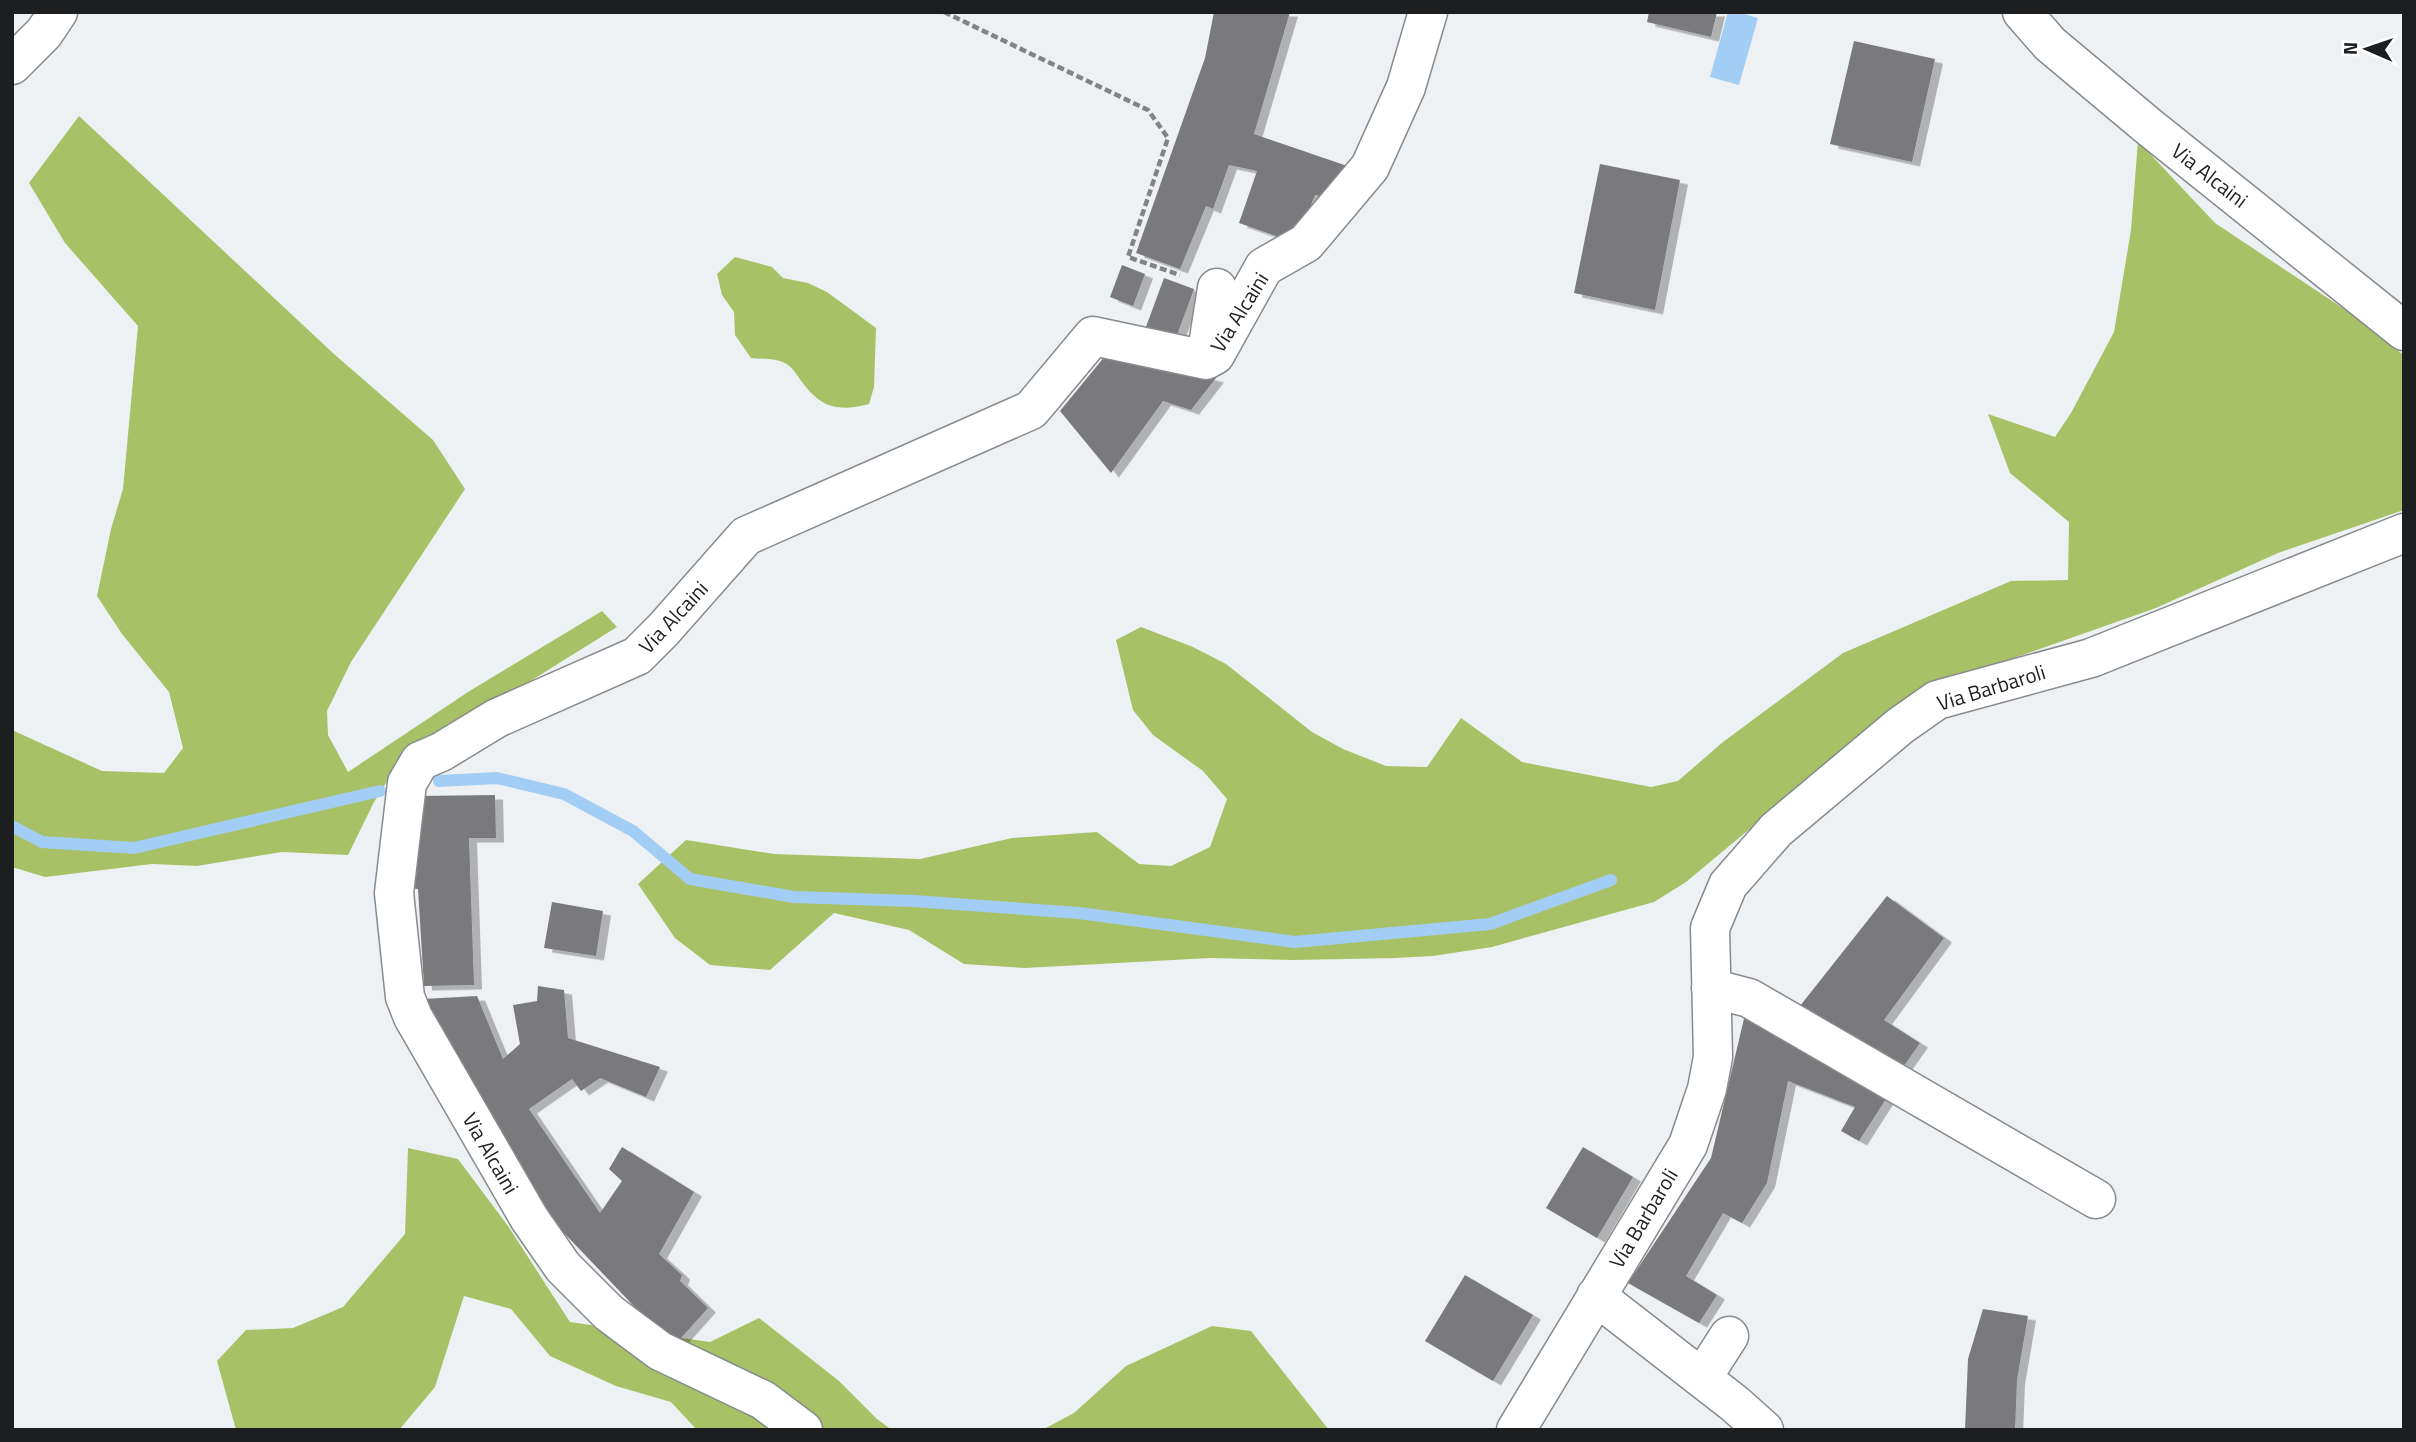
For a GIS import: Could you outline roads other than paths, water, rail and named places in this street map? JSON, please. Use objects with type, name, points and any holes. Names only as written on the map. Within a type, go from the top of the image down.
[{"type":"street","points":[[12,65],[44,33],[58,12]]},
{"type":"street","name":"Via Alcaini","points":[[803,1430],[763,1400],[660,1352],[609,1312],[563,1267],[529,1218],[413,1017],[405,997],[394,893],[407,783],[420,761],[441,752],[497,718],[638,656],[746,536],[1031,410],[1093,335],[1206,360],[1215,355],[1264,267],[1306,243],[1370,167],[1406,88],[1428,12]]},
{"type":"street","name":"Via Alcaini","points":[[2022,12],[2050,44],[2148,126],[2404,331]]},
{"type":"street","points":[[1206,360],[1217,288]]},
{"type":"street","name":"Via Barbaroli","points":[[1516,1430],[1688,1145],[1707,1089],[1713,1057],[1710,928],[1728,885],[1776,830],[1900,726],[1937,700],[2091,658],[2404,533]]},
{"type":"street","points":[[1712,988],[1749,998],[2096,1199]]},
{"type":"street","points":[[1596,1296],[1764,1430]]},
{"type":"street","points":[[1702,1378],[1729,1336]]},
{"type":"water","points":[[1728,12],[1758,18],[1739,85],[1710,77]]},
{"type":"waterway","points":[[439,781],[497,778],[564,794],[633,831],[690,879],[794,897],[914,901],[1079,913],[1295,942],[1490,924],[1611,880]]},
{"type":"waterway","points":[[12,826],[42,842],[134,848],[380,791]]}]
